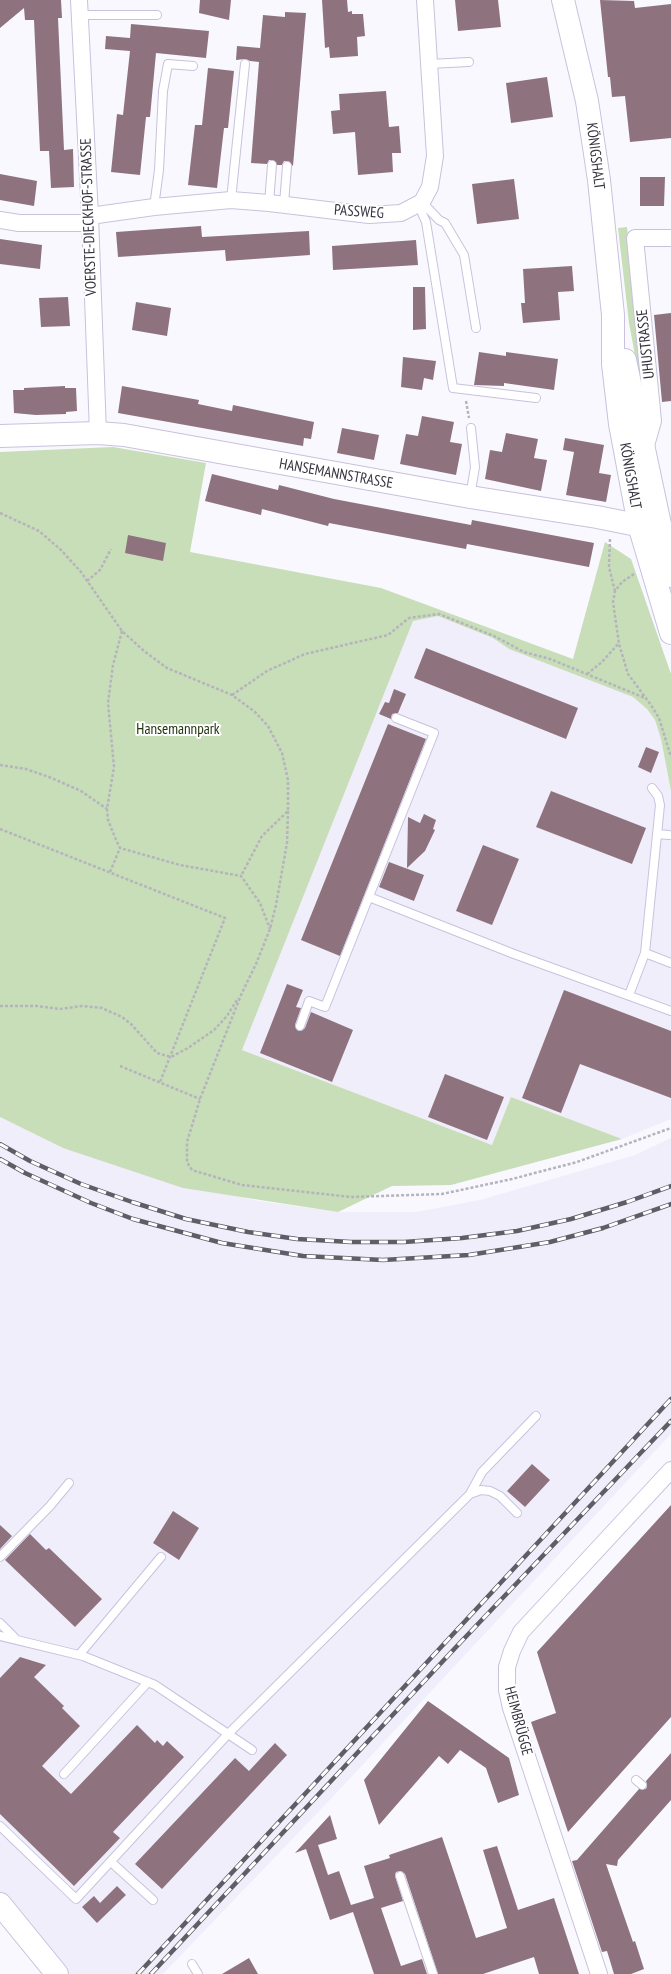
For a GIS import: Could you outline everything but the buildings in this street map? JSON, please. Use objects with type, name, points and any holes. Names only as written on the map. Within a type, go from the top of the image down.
[{"type":"main road","name":"KÖNIGSHALT","points":[[563,0],[587,101],[599,180],[613,315],[613,364],[620,424],[639,525],[671,633]]},
{"type":"main road","name":"KÖNIGSHALT","points":[[613,315],[666,531],[671,576]]},
{"type":"main road","name":"HANSEMANNSTRASSE","points":[[0,436],[98,433],[124,435],[666,531]]},
{"type":"main road","points":[[0,1904],[57,1974]]},
{"type":"street","points":[[420,203],[430,187],[435,156],[425,0]]},
{"type":"street","name":"VOERSTE-DIECKHOF-STRASSE","points":[[79,7],[90,220],[98,433]]},
{"type":"street","name":"PASSWEG","points":[[0,220],[19,223],[90,220],[154,207],[231,200],[277,203],[369,215],[401,213],[420,203]]},
{"type":"street","name":"UHUSTRASSE","points":[[645,448],[653,421],[635,238],[671,238]]},
{"type":"street","name":"HEIMBRÜGGE","points":[[599,1974],[511,1708],[507,1690],[507,1667],[512,1651],[521,1632],[671,1470]]},
{"type":"lane","points":[[79,7],[157,15]]},
{"type":"lane","points":[[429,64],[469,62]]},
{"type":"lane","points":[[154,207],[159,170],[163,91],[168,64],[193,66]]},
{"type":"lane","points":[[231,200],[245,64]]},
{"type":"lane","points":[[272,165],[277,203]]},
{"type":"lane","points":[[277,203],[287,166]]},
{"type":"lane","points":[[420,203],[439,220],[446,223],[464,255],[476,328]]},
{"type":"lane","points":[[420,203],[426,222],[453,388],[536,398]]},
{"type":"lane","points":[[470,497],[475,467],[471,428]]},
{"type":"lane","points":[[300,1026],[309,1001],[325,1007],[434,733],[396,718]]},
{"type":"lane","points":[[629,995],[645,953],[660,805],[658,796],[652,788]]},
{"type":"lane","points":[[657,834],[669,835]]},
{"type":"lane","points":[[369,897],[514,954],[671,1011]]},
{"type":"lane","points":[[645,953],[671,963]]},
{"type":"lane","points":[[0,1826],[76,1899],[228,1734],[470,1494],[482,1472],[536,1416]]},
{"type":"lane","points":[[0,1557],[50,1506],[70,1483]]},
{"type":"lane","points":[[470,1494],[481,1490],[490,1491],[500,1496],[517,1513]]},
{"type":"lane","points":[[79,1655],[161,1557]]},
{"type":"lane","points":[[0,1624],[16,1638]]},
{"type":"lane","points":[[0,1636],[16,1638],[79,1655],[148,1682],[185,1703],[252,1750]]},
{"type":"lane","points":[[64,1774],[148,1682]]},
{"type":"lane","points":[[111,1862],[153,1900]]},
{"type":"lane","points":[[400,1876],[433,1974]]},
{"type":"lane","points":[[192,1964],[198,1974]]},
{"type":"path","points":[[0,513],[39,531],[61,550],[81,572],[122,631],[144,651],[167,668],[232,695],[255,712],[268,726],[282,753],[288,780],[287,843],[283,875],[270,929],[256,964],[241,995],[200,1099],[187,1142],[187,1162],[192,1170],[242,1185],[351,1197],[442,1194],[512,1179],[577,1162],[671,1128]]},
{"type":"path","points":[[610,534],[610,567],[615,591],[613,602],[619,644],[628,674],[659,718],[671,757]]},
{"type":"path","points":[[87,581],[100,570],[111,549]]},
{"type":"path","points":[[615,591],[622,582],[638,572]]},
{"type":"path","points":[[232,695],[267,671],[305,654],[388,635],[409,618],[439,614],[494,636],[524,652],[550,658],[645,698]]},
{"type":"path","points":[[110,872],[120,848],[110,825],[107,809],[114,767],[109,718],[109,689],[115,652],[122,631]]},
{"type":"path","points":[[587,674],[602,662],[619,644]]},
{"type":"path","points":[[0,765],[26,769],[49,777],[81,791],[107,809]]},
{"type":"path","points":[[241,876],[262,836],[288,811]]},
{"type":"path","points":[[0,828],[225,918],[160,1082]]},
{"type":"path","points":[[120,848],[180,865],[241,876],[260,903],[270,929]]},
{"type":"path","points":[[0,1006],[36,1006],[60,1009],[82,1006],[102,1008],[122,1017],[131,1024],[157,1053],[171,1057],[188,1048],[214,1030],[227,1016],[241,995]]},
{"type":"path","points":[[120,1066],[200,1099]]},
{"type":"shaded area","points":[[438,616],[493,638],[509,649],[633,697],[647,709],[655,720],[661,739],[671,791],[671,1119],[622,1139],[511,1097],[492,1145],[242,1050],[412,621]]},
{"type":"shaded area","points":[[0,1117],[63,1148],[253,1200],[338,1212],[416,1212],[480,1200],[635,1155],[671,1138],[671,1434],[327,1803],[163,1974],[55,1974],[0,1904]]},
{"type":"green space","points":[[627,227],[642,365],[642,393],[629,323],[618,228]]},
{"type":"green space","name":"Hansemannpark","points":[[113,447],[206,463],[190,552],[381,588],[573,659],[605,542],[631,559],[671,674],[671,791],[661,739],[655,720],[647,709],[633,697],[509,649],[493,638],[438,616],[413,621],[242,1050],[492,1145],[511,1097],[622,1139],[451,1185],[392,1186],[338,1212],[183,1188],[63,1148],[0,1117],[0,452]]},
{"type":"railway","points":[[0,1144],[30,1161],[81,1184],[132,1202],[186,1219],[248,1232],[297,1239],[351,1242],[404,1242],[462,1238],[517,1231],[571,1219],[627,1202],[671,1186]]},
{"type":"railway","points":[[0,1159],[25,1173],[91,1203],[133,1219],[222,1243],[303,1256],[383,1260],[469,1255],[550,1242],[603,1228],[671,1204]]},
{"type":"railway","points":[[138,1974],[671,1399]]},
{"type":"railway","points":[[151,1974],[457,1646],[671,1421]]}]
